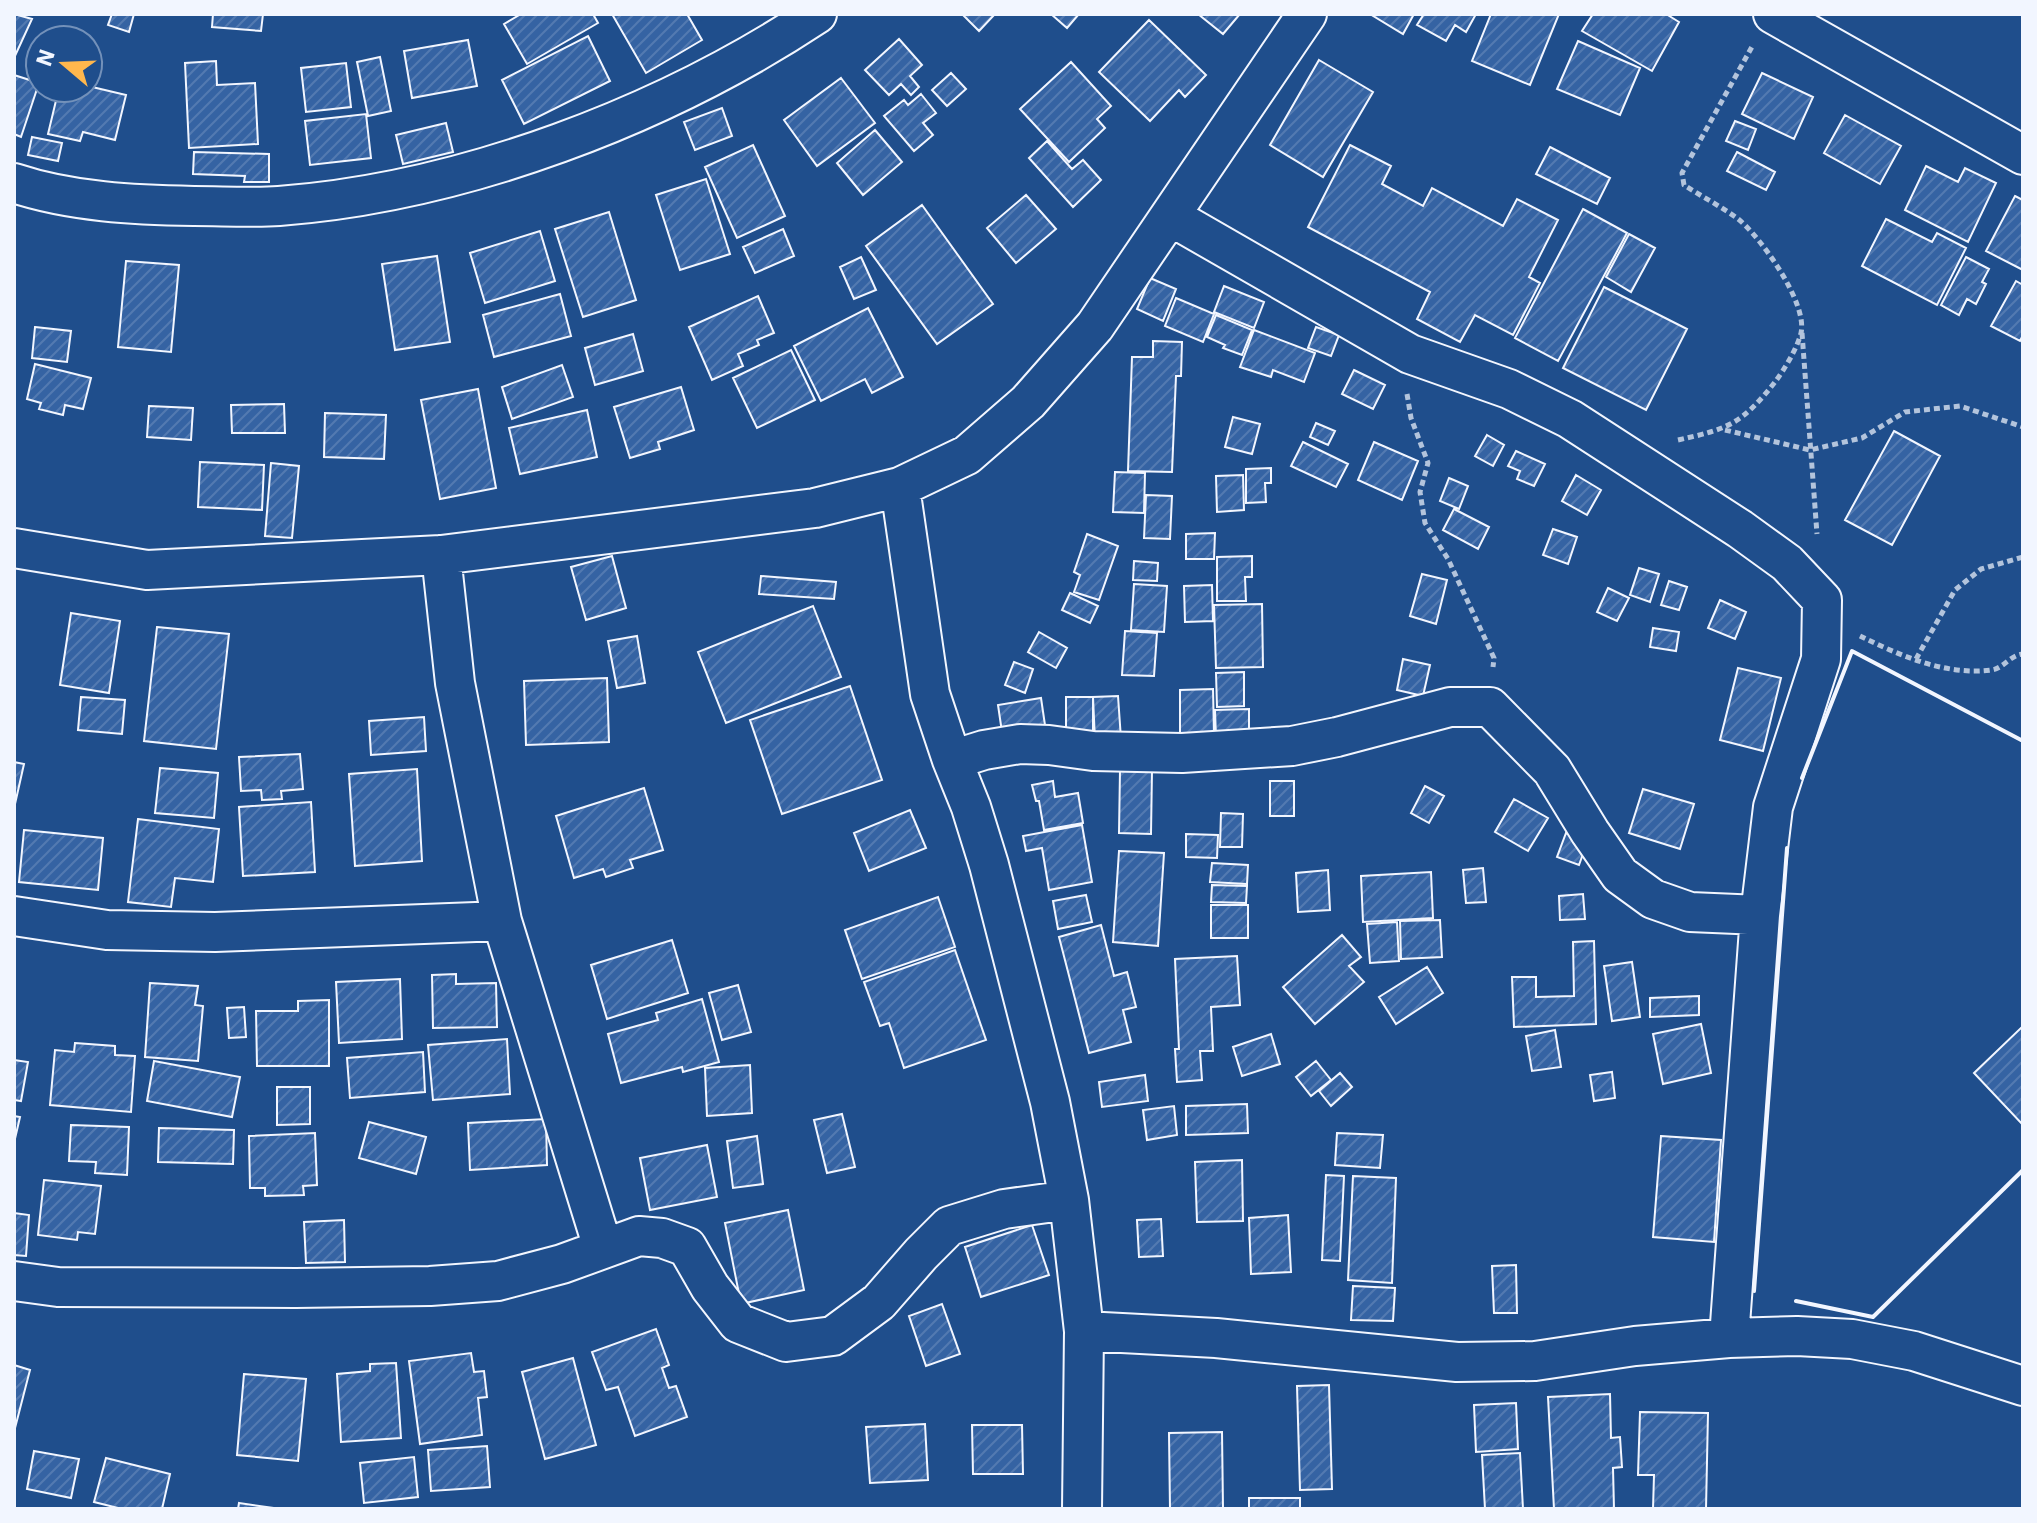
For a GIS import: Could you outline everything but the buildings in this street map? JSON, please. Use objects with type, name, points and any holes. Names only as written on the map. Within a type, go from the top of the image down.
[{"type":"street","points":[[14,183],[43,193],[153,205],[278,206],[402,189],[526,157],[652,104],[776,41],[817,14]]},
{"type":"street","points":[[14,548],[147,570],[441,555],[815,508],[900,487],[967,455],[1028,402],[1095,326],[1307,14]]},
{"type":"street","points":[[1764,27],[2023,155]]},
{"type":"street","points":[[1170,216],[1410,354],[1509,389],[1570,419],[1740,529],[1787,563],[1822,600],[1821,659],[1773,807],[1760,915],[1729,1338]]},
{"type":"street","points":[[900,487],[930,694],[989,865],[1050,1102],[1069,1200],[1084,1331],[1082,1509]]},
{"type":"street","points":[[441,555],[455,683],[502,921],[603,1248]]},
{"type":"street","points":[[952,760],[984,750],[1020,744],[1093,751],[1182,753],[1292,746],[1450,707],[1490,707],[1552,770],[1620,875],[1653,899],[1690,912],[1760,915]]},
{"type":"street","points":[[14,916],[107,930],[215,932],[502,921]]},
{"type":"street","points":[[14,1281],[58,1287],[430,1286],[498,1281],[562,1264],[639,1236],[662,1238],[687,1247],[710,1287],[738,1323],[786,1342],[833,1336],[879,1302],[949,1226],[1004,1209],[1069,1200]]},
{"type":"street","points":[[1084,1331],[1216,1338],[1457,1362],[1535,1361],[1635,1346],[1729,1338],[1797,1336],[1852,1339],[1914,1351],[2023,1386]]},
{"type":"path","points":[[1764,27],[1682,173],[1684,185],[1738,219],[1771,256],[1795,297],[1802,332],[1822,600],[1860,637],[1946,670],[1994,670],[2015,655],[2023,654]]},
{"type":"path","points":[[1669,442],[1724,430],[1756,406],[1781,374],[1802,332]]},
{"type":"path","points":[[1410,354],[1404,378],[1411,418],[1428,463],[1420,492],[1425,523],[1448,559],[1494,658],[1490,707]]},
{"type":"path","points":[[1724,430],[1810,450],[1862,438],[1905,412],[1960,406],[2023,427]]},
{"type":"path","points":[[1916,659],[1955,590],[1981,569],[2023,557]]},
{"type":"wall","points":[[1802,778],[1852,651],[2023,741]]},
{"type":"wall","points":[[1754,1291],[1787,848]]},
{"type":"wall","points":[[1796,1301],[1873,1317],[2023,1170]]}]
